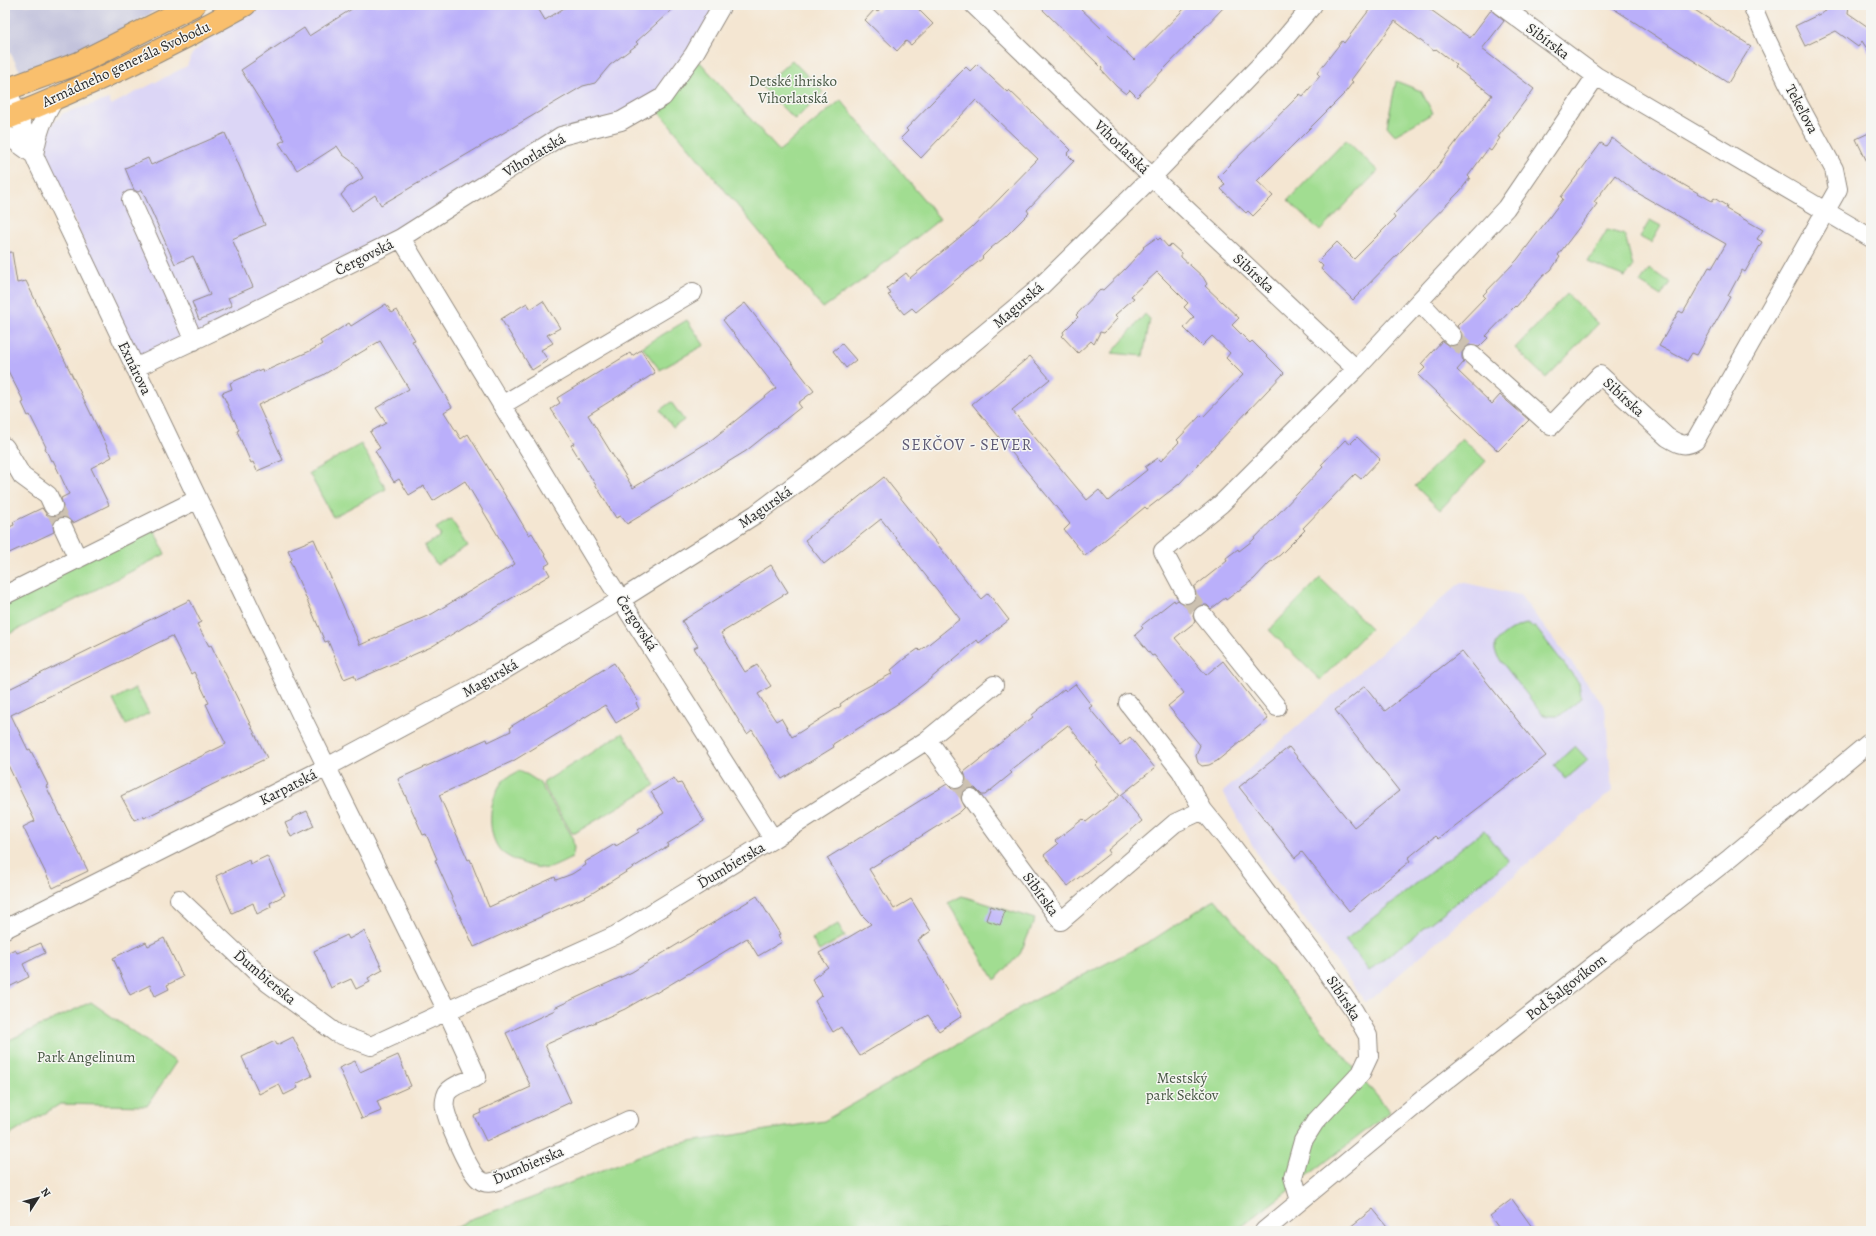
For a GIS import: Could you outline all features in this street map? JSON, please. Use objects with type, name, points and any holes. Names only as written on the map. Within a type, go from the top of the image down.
[{"type":"main road","name":"Armádneho generála Svobodu","points":[[6,90],[79,63],[194,5]]},
{"type":"main road","name":"Armádneho generála Svobodu","points":[[11,116],[55,100],[203,29],[245,5]]},
{"type":"street","name":"Vihorlatská","points":[[401,238],[561,136],[621,121],[663,97],[694,54],[722,5]]},
{"type":"street","name":"Vihorlatská","points":[[974,5],[1152,177],[1275,50],[1313,5]]},
{"type":"street","name":"Sibírska","points":[[1500,5],[1596,76],[1871,238]]},
{"type":"street","name":"Tekeľova","points":[[1732,378],[1838,189],[1834,168],[1799,106],[1766,38],[1752,5]]},
{"type":"street","points":[[1186,594],[1162,552],[1221,504],[1356,369],[1506,208],[1596,76]]},
{"type":"street","name":"Exnárova","points":[[6,90],[11,116],[34,154],[198,499]]},
{"type":"street","points":[[5,134],[34,154],[39,129],[45,115],[55,100]]},
{"type":"street","name":"Sibírska","points":[[1152,177],[1356,369]]},
{"type":"street","name":"Magurská","points":[[327,767],[476,687],[622,599],[756,514],[878,422],[1038,289],[1152,177]]},
{"type":"street","points":[[131,200],[194,341]]},
{"type":"street","name":"Čergovská","points":[[135,368],[194,341],[401,238],[600,567],[622,599],[773,839]]},
{"type":"street","points":[[502,405],[694,292]]},
{"type":"street","points":[[1419,301],[1452,336]]},
{"type":"street","name":"Sibírska","points":[[1472,354],[1551,426],[1600,375],[1661,432],[1680,444],[1688,445],[1694,441],[1732,378]]},
{"type":"street","points":[[5,447],[22,476],[48,495],[53,506]]},
{"type":"street","points":[[5,595],[198,499]]},
{"type":"street","name":"Karpatská","points":[[5,929],[327,767],[198,499]]},
{"type":"street","points":[[63,527],[78,559]]},
{"type":"street","points":[[1203,616],[1277,707]]},
{"type":"street","name":"Ďumbierska","points":[[179,899],[268,983],[336,1033],[371,1046],[616,935],[773,839],[928,740],[994,686]]},
{"type":"street","name":"Sibírska","points":[[1129,705],[1181,771],[1203,810],[1319,961],[1354,1011],[1368,1036],[1369,1056],[1361,1072],[1316,1122],[1302,1141],[1293,1177],[1300,1201]]},
{"type":"street","points":[[928,740],[956,779]]},
{"type":"street","name":"Pod Šalgovíkom","points":[[1264,1231],[1428,1095],[1730,858],[1869,743]]},
{"type":"street","name":"Ďumbierska","points":[[327,767],[447,1011],[477,1077],[451,1088],[446,1096],[445,1106],[452,1129],[478,1179],[490,1183],[500,1180],[629,1120]]},
{"type":"street","name":"Sibírska","points":[[971,798],[1061,922],[1176,823],[1203,810]]},
{"type":"shaded area","points":[[5,5],[165,5],[113,36],[21,73],[5,43]]},
{"type":"shaded area","points":[[266,5],[722,5],[663,97],[561,136],[319,272],[135,368],[43,144],[48,130],[64,113],[109,99],[111,105],[187,66],[192,54],[210,37]]},
{"type":"shaded area","points":[[1461,582],[1520,595],[1605,707],[1612,791],[1366,1003],[1259,857],[1223,792]]},
{"type":"green space","name":"Detské ihrisko Vihorlatská","points":[[792,60],[823,92],[795,120],[762,87]]},
{"type":"green space","points":[[699,61],[779,151],[841,100],[940,219],[867,277],[823,308],[655,107]]},
{"type":"green space","points":[[1396,81],[1421,91],[1433,113],[1395,135],[1387,126]]},
{"type":"green space","points":[[1346,140],[1378,171],[1320,231],[1288,200]]},
{"type":"green space","points":[[1650,220],[1661,226],[1651,243],[1640,237]]},
{"type":"green space","points":[[1607,230],[1625,235],[1633,267],[1625,277],[1588,262]]},
{"type":"green space","points":[[1649,269],[1670,282],[1661,296],[1640,283]]},
{"type":"green space","points":[[1567,294],[1598,324],[1546,378],[1515,348]]},
{"type":"green space","points":[[1145,314],[1150,319],[1143,356],[1112,353]]},
{"type":"green space","points":[[687,320],[704,345],[660,370],[642,347]]},
{"type":"green space","points":[[671,402],[684,420],[673,428],[660,410]]},
{"type":"green space","points":[[1462,438],[1486,461],[1440,510],[1415,486]]},
{"type":"green space","points":[[361,444],[386,489],[333,517],[309,473]]},
{"type":"green space","points":[[149,519],[165,554],[5,636],[5,589]]},
{"type":"green space","points":[[451,519],[468,546],[437,565],[424,546],[441,536],[436,528]]},
{"type":"green space","points":[[1320,578],[1371,628],[1320,680],[1269,630]]},
{"type":"green space","points":[[1527,624],[1536,628],[1579,683],[1581,697],[1559,716],[1547,716],[1542,714],[1497,656],[1495,646],[1501,637],[1514,628]]},
{"type":"green space","points":[[135,688],[149,713],[126,725],[113,700]]},
{"type":"green space","points":[[623,733],[655,785],[575,833],[572,833],[543,785],[544,782]]},
{"type":"green space","points":[[1575,746],[1588,760],[1566,779],[1554,765]]},
{"type":"green space","points":[[519,771],[539,782],[572,836],[574,849],[572,858],[558,865],[544,868],[522,863],[503,853],[499,849],[492,833],[492,805],[498,788],[503,781]]},
{"type":"green space","points":[[1484,830],[1509,861],[1369,971],[1345,940]]},
{"type":"green space","points":[[962,896],[1035,919],[1020,954],[995,980],[948,903]]},
{"type":"green space","name":"Mestský park Sekčov","points":[[1215,899],[1390,1112],[1236,1231],[448,1231],[468,1220],[529,1199],[664,1146],[824,1121],[1031,1002],[1154,939]]},
{"type":"green space","points":[[838,924],[845,936],[819,951],[812,939]]},
{"type":"green space","name":"Park Angelinum","points":[[91,1002],[176,1062],[147,1106],[60,1104],[5,1138],[5,1042]]},
{"type":"building","points":[[358,5],[536,5],[545,20],[569,5],[677,5],[636,42],[638,44],[610,65],[595,83],[583,86],[381,205],[375,195],[352,211],[341,195],[347,188],[363,178],[354,163],[343,155],[337,146],[297,170],[279,143],[285,140],[241,70],[304,28],[309,36]]},
{"type":"building","points":[[883,5],[914,5],[933,24],[911,45],[906,41],[897,51],[865,20],[875,9],[877,12]]},
{"type":"building","points":[[1038,5],[1077,5],[1134,60],[1188,5],[1226,5],[1137,97],[1130,90],[1126,94],[1117,87],[1101,70],[1102,68]]},
{"type":"building","points":[[1373,5],[1424,5],[1470,38],[1491,10],[1504,21],[1482,49],[1534,89],[1498,137],[1500,138],[1491,151],[1488,149],[1468,176],[1470,178],[1460,191],[1353,300],[1321,269],[1323,266],[1318,261],[1337,242],[1354,259],[1395,218],[1393,215],[1427,180],[1492,95],[1455,67],[1457,65],[1436,49],[1434,51],[1395,21],[1351,80],[1353,82],[1344,94],[1257,181],[1273,196],[1253,216],[1248,211],[1246,213],[1221,189],[1225,184],[1218,177],[1300,94],[1303,96],[1320,76],[1317,73],[1342,41],[1344,43]]},
{"type":"building","points":[[1608,5],[1687,5],[1751,46],[1728,83]]},
{"type":"building","points":[[1827,5],[1849,5],[1848,13],[1871,29],[1871,55],[1862,41],[1858,47],[1836,31],[1805,46],[1795,26],[1826,11]]},
{"type":"building","points":[[977,64],[1007,92],[1009,90],[1071,150],[1067,154],[1074,161],[1027,210],[1029,213],[1005,237],[991,248],[982,257],[983,258],[916,312],[912,308],[904,314],[888,295],[891,294],[887,288],[906,273],[910,278],[971,228],[1038,159],[976,100],[921,158],[901,138],[908,131],[906,129],[966,67],[970,71]]},
{"type":"building","points":[[1871,132],[1871,170],[1856,139]]},
{"type":"building","points":[[225,133],[265,225],[232,239],[253,287],[228,298],[232,306],[199,320],[192,302],[210,295],[193,256],[175,264],[142,190],[138,192],[134,190],[125,168],[148,158],[151,165]]},
{"type":"building","points":[[1612,138],[1642,161],[1712,201],[1714,198],[1727,206],[1726,209],[1763,230],[1757,239],[1762,242],[1745,272],[1742,270],[1728,296],[1730,297],[1697,355],[1692,353],[1687,361],[1659,346],[1679,311],[1683,313],[1709,267],[1712,268],[1726,244],[1636,192],[1615,175],[1594,202],[1597,204],[1558,255],[1560,257],[1551,270],[1543,276],[1516,307],[1515,306],[1486,336],[1488,338],[1479,347],[1469,345],[1464,348],[1462,352],[1464,362],[1457,370],[1492,404],[1500,395],[1529,420],[1498,451],[1418,375],[1425,368],[1421,364],[1442,341],[1449,346],[1455,346],[1459,343],[1462,334],[1457,326],[1485,297],[1483,295],[1517,260],[1563,199],[1561,197],[1601,143],[1606,146]]},
{"type":"building","points":[[1156,238],[1158,240],[1160,238],[1168,247],[1171,244],[1181,253],[1181,257],[1203,277],[1207,284],[1205,286],[1239,318],[1232,325],[1250,343],[1252,341],[1284,373],[1179,484],[1147,509],[1145,507],[1085,556],[1064,530],[1070,524],[972,404],[1030,356],[1050,379],[1012,410],[1087,500],[1099,490],[1108,501],[1147,470],[1145,467],[1158,458],[1161,461],[1179,442],[1177,440],[1201,415],[1203,417],[1243,375],[1226,358],[1230,353],[1212,336],[1202,346],[1184,328],[1194,317],[1184,307],[1188,303],[1157,272],[1131,296],[1134,298],[1115,315],[1118,318],[1104,333],[1100,332],[1094,344],[1091,341],[1078,353],[1062,336],[1064,334],[1063,332],[1078,317],[1076,315],[1101,289],[1103,290],[1126,268],[1144,248],[1143,247]]},
{"type":"building","points":[[12,252],[17,283],[26,281],[112,457],[91,468],[109,505],[73,523],[64,517],[58,518],[53,526],[54,532],[5,555],[5,529],[14,525],[13,522],[42,508],[47,515],[58,515],[63,507],[61,498],[69,494],[53,460],[51,461],[45,448],[46,447],[30,415],[28,416],[22,403],[24,402],[5,365],[5,253]]},
{"type":"building","points":[[543,301],[560,328],[547,335],[553,343],[541,350],[548,360],[532,370],[501,319],[527,303],[531,309]]},
{"type":"building","points":[[745,303],[814,391],[798,403],[801,407],[746,451],[627,524],[621,516],[616,518],[571,445],[574,444],[551,409],[560,403],[557,398],[630,353],[632,356],[641,350],[655,373],[588,415],[633,488],[710,441],[776,388],[723,320]]},
{"type":"building","points":[[386,304],[392,313],[397,310],[415,340],[412,341],[452,407],[444,412],[461,439],[468,434],[529,535],[532,533],[550,563],[545,566],[550,575],[431,647],[356,680],[354,675],[344,679],[328,641],[325,642],[290,561],[292,559],[288,550],[314,539],[360,645],[432,614],[515,564],[465,481],[433,501],[424,486],[409,495],[399,479],[394,482],[375,451],[380,448],[370,432],[386,423],[376,408],[409,389],[380,341],[323,375],[258,405],[283,460],[257,471],[253,462],[251,463],[237,431],[239,430],[222,393],[232,389],[230,383],[262,369],[263,372],[310,351],[322,344],[320,341],[349,323],[351,326]]},
{"type":"building","points":[[842,344],[856,360],[846,368],[833,351]]},
{"type":"building","points":[[1357,437],[1380,459],[1361,479],[1355,474],[1303,528],[1305,530],[1254,579],[1226,600],[1225,598],[1211,609],[1207,605],[1196,607],[1193,616],[1195,622],[1175,638],[1206,675],[1223,661],[1268,719],[1217,761],[1209,765],[1202,766],[1198,763],[1196,756],[1200,745],[1168,706],[1184,693],[1154,655],[1152,656],[1135,635],[1143,628],[1141,626],[1174,600],[1175,602],[1178,600],[1185,604],[1191,603],[1196,595],[1194,587],[1227,561],[1226,558],[1238,549],[1239,551],[1252,541],[1323,467],[1321,465],[1345,440],[1350,444]]},
{"type":"building","points":[[884,477],[981,599],[988,593],[1009,620],[979,643],[977,640],[899,703],[833,744],[834,747],[782,779],[752,730],[747,734],[694,648],[698,646],[682,621],[771,565],[788,592],[721,633],[745,672],[757,665],[771,686],[758,694],[776,721],[781,718],[792,737],[841,706],[840,704],[854,694],[893,673],[891,670],[904,659],[918,649],[920,651],[960,619],[881,519],[824,564],[805,540]]},
{"type":"building","points":[[190,600],[201,622],[197,624],[209,646],[211,645],[267,758],[144,818],[143,816],[134,820],[121,796],[226,744],[206,704],[209,703],[194,672],[191,674],[172,636],[11,715],[28,750],[30,749],[48,785],[46,786],[88,871],[53,888],[23,827],[35,821],[5,759],[5,691]]},
{"type":"building","points":[[1462,651],[1546,756],[1438,839],[1435,836],[1408,858],[1410,861],[1349,911],[1302,852],[1295,858],[1239,787],[1289,747],[1354,827],[1399,791],[1335,710],[1365,686],[1385,711]]},
{"type":"building","points":[[614,663],[638,701],[636,703],[639,709],[616,723],[605,705],[513,761],[439,795],[468,860],[470,859],[489,907],[555,877],[556,880],[572,874],[586,865],[585,862],[639,832],[638,830],[664,813],[651,792],[674,778],[678,784],[681,783],[704,821],[667,844],[668,846],[589,895],[474,947],[435,860],[437,859],[426,834],[423,835],[398,779],[487,739],[488,742],[511,731],[510,727]]},
{"type":"building","points":[[1075,684],[1092,706],[1089,708],[1120,745],[1130,737],[1155,768],[1121,795],[1142,821],[1108,850],[1110,853],[1068,886],[1044,855],[1058,844],[1055,841],[1083,819],[1086,822],[1120,795],[1096,765],[1098,763],[1068,725],[1010,771],[1012,773],[985,795],[982,795],[975,788],[965,789],[962,793],[961,799],[965,807],[960,812],[869,869],[894,909],[911,899],[931,931],[918,940],[962,1016],[939,1031],[928,1015],[860,1056],[841,1027],[833,1032],[815,1001],[822,995],[812,979],[828,967],[819,953],[871,924],[862,915],[827,858],[947,784],[952,789],[962,788],[965,784],[966,778],[964,772],[1033,717],[1032,715],[1064,689],[1066,691]]},
{"type":"building","points":[[307,811],[314,826],[291,837],[285,823]]},
{"type":"building","points":[[267,856],[285,895],[270,903],[271,907],[257,914],[253,903],[232,913],[216,876],[249,860],[250,864]]},
{"type":"building","points":[[757,896],[780,934],[778,935],[782,942],[758,956],[747,938],[656,993],[625,1009],[545,1045],[571,1102],[486,1141],[474,1116],[481,1113],[480,1110],[531,1087],[506,1033],[555,1010],[554,1008],[632,972]]},
{"type":"building","points":[[991,906],[1005,911],[1000,925],[986,920]]},
{"type":"building","points":[[364,931],[383,970],[368,978],[370,982],[356,989],[351,979],[331,988],[314,951],[347,935],[349,939]]},
{"type":"building","points":[[164,938],[183,977],[167,985],[169,989],[155,996],[150,985],[130,995],[113,958],[146,942],[148,946]]},
{"type":"building","points":[[41,943],[45,953],[23,964],[29,977],[5,989],[5,954],[15,949],[17,953]]},
{"type":"building","points":[[293,1037],[312,1076],[296,1084],[298,1088],[284,1095],[279,1084],[259,1094],[242,1057],[275,1041],[277,1045]]},
{"type":"building","points":[[398,1055],[411,1086],[377,1101],[381,1111],[362,1119],[339,1068],[355,1061],[360,1072]]},
{"type":"building","points":[[1512,1199],[1535,1231],[1501,1231],[1490,1216]]},
{"type":"building","points":[[1373,1209],[1391,1231],[1345,1231]]},
{"type":"tunnel","points":[[1452,336],[1472,355]]},
{"type":"tunnel","points":[[53,506],[63,527]]},
{"type":"tunnel","points":[[1186,594],[1203,615]]},
{"type":"tunnel","points":[[956,779],[971,798]]},
{"type":"district","name":"SEKČOV - SEVER","points":[[967,445]]}]
